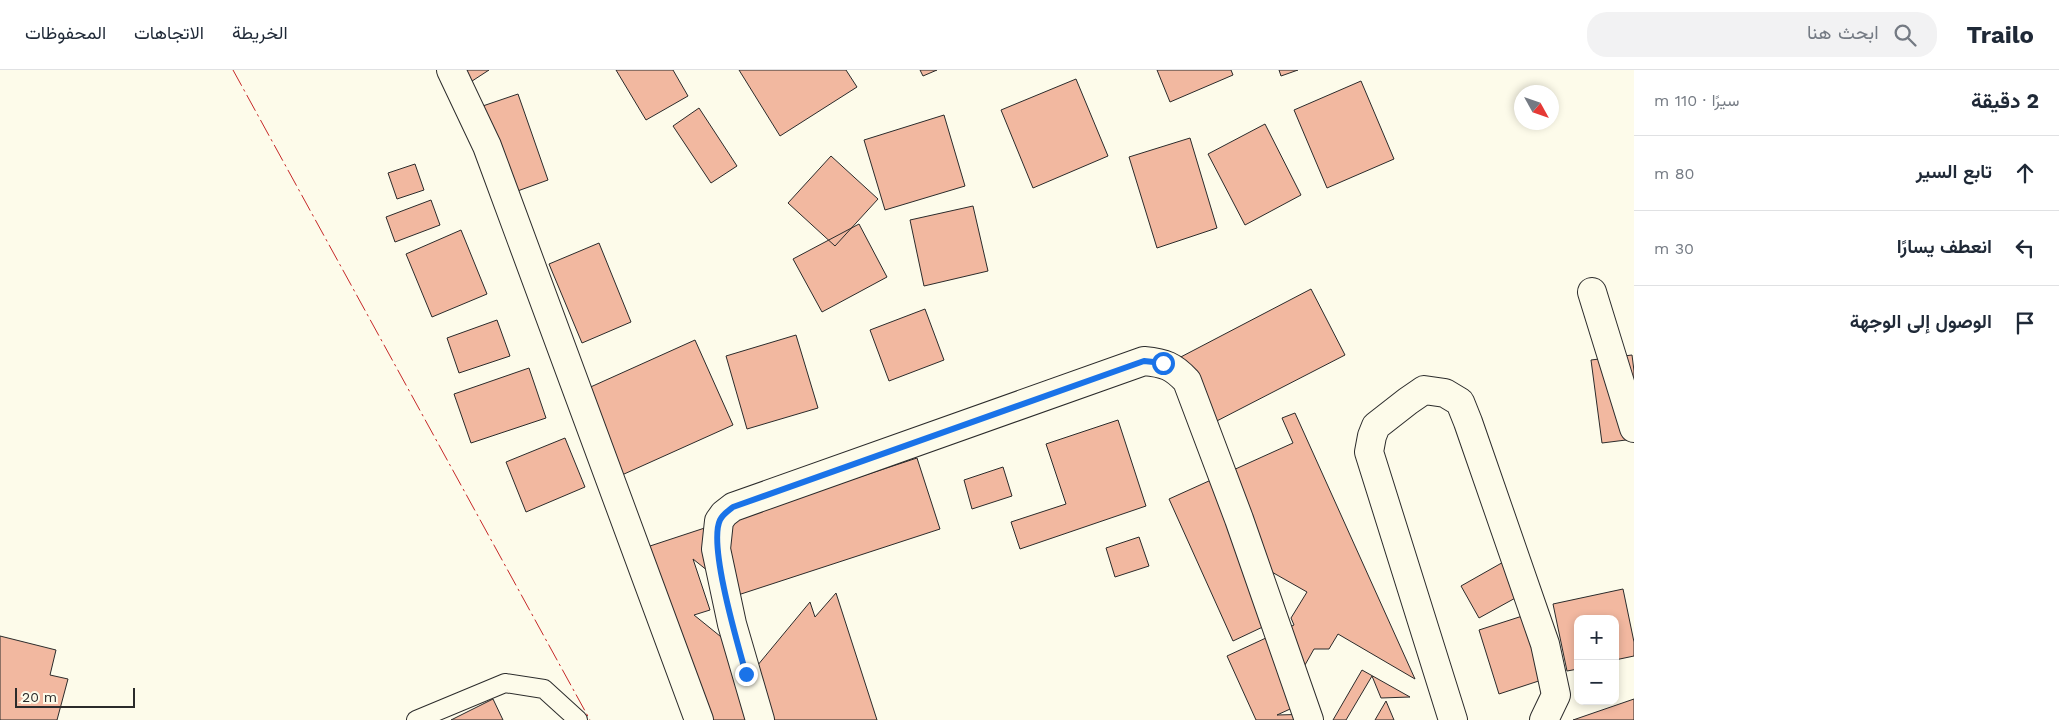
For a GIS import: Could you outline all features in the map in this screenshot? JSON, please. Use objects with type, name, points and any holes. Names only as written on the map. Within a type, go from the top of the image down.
[{"type":"street","points":[[451,70],[487,146],[699,720]]},
{"type":"street","points":[[1592,292],[1634,428]]},
{"type":"street","points":[[760,720],[732,624],[716,549],[719,521],[724,514],[742,504],[1144,361],[1163,363],[1178,371],[1187,381],[1239,519],[1310,720]]},
{"type":"street","points":[[1453,720],[1369,452],[1376,426],[1424,390],[1445,393],[1460,402],[1468,422],[1545,644],[1556,694],[1544,720]]},
{"type":"lane","points":[[416,720],[505,683],[544,689],[578,720]]},
{"type":"building","points":[[456,70],[489,70],[466,85]]},
{"type":"building","points":[[616,70],[673,70],[688,96],[646,120]]},
{"type":"building","points":[[739,70],[846,70],[857,87],[780,136]]},
{"type":"building","points":[[920,70],[937,70],[923,76]]},
{"type":"building","points":[[1157,70],[1231,70],[1233,75],[1170,102]]},
{"type":"building","points":[[1279,70],[1298,70],[1281,76]]},
{"type":"building","points":[[1076,79],[1108,156],[1033,188],[1001,110]]},
{"type":"building","points":[[1361,81],[1394,159],[1327,188],[1294,110]]},
{"type":"building","points":[[518,94],[548,180],[501,197],[471,110]]},
{"type":"building","points":[[699,108],[737,166],[711,183],[673,126]]},
{"type":"building","points":[[944,115],[965,186],[885,210],[864,140]]},
{"type":"building","points":[[1265,124],[1301,195],[1245,225],[1208,154]]},
{"type":"building","points":[[1190,138],[1217,228],[1157,248],[1129,157]]},
{"type":"building","points":[[831,156],[878,199],[835,246],[788,203]]},
{"type":"building","points":[[415,164],[424,190],[397,199],[388,173]]},
{"type":"building","points":[[431,200],[440,225],[395,242],[386,217]]},
{"type":"building","points":[[973,206],[988,271],[924,286],[910,220]]},
{"type":"building","points":[[859,224],[887,277],[822,312],[793,259]]},
{"type":"building","points":[[461,230],[487,294],[432,317],[406,254]]},
{"type":"building","points":[[599,243],[631,322],[582,343],[549,264]]},
{"type":"building","points":[[1311,289],[1345,355],[1209,425],[1175,360]]},
{"type":"building","points":[[925,309],[944,360],[889,381],[870,330]]},
{"type":"building","points":[[497,320],[510,356],[459,373],[447,338]]},
{"type":"building","points":[[796,335],[818,408],[747,429],[726,356]]},
{"type":"building","points":[[695,340],[733,425],[613,479],[575,394]]},
{"type":"building","points":[[1632,355],[1634,371],[1634,439],[1602,443],[1591,360]]},
{"type":"building","points":[[529,368],[546,418],[471,443],[454,394]]},
{"type":"building","points":[[1295,413],[1415,679],[1338,634],[1329,649],[1314,649],[1301,672],[1301,704],[1277,715],[1316,714],[1319,720],[1256,720],[1227,656],[1294,625],[1291,618],[1307,592],[1263,567],[1286,616],[1233,641],[1169,499],[1293,443],[1282,418]]},
{"type":"building","points":[[1118,420],[1146,506],[1020,549],[1011,522],[1066,504],[1046,444]]},
{"type":"building","points":[[565,438],[585,487],[526,512],[506,462]]},
{"type":"building","points":[[917,458],[940,529],[738,595],[693,559],[710,610],[694,615],[757,666],[810,602],[815,617],[836,593],[877,720],[703,720],[647,547]]},
{"type":"building","points":[[1003,467],[1012,496],[972,509],[964,480]]},
{"type":"building","points":[[1139,537],[1149,566],[1115,577],[1106,548]]},
{"type":"building","points":[[1521,552],[1539,585],[1479,618],[1461,586]]},
{"type":"building","points":[[1623,589],[1634,642],[1634,656],[1619,659],[1619,615],[1574,615],[1574,670],[1567,671],[1553,604]]},
{"type":"building","points":[[1541,610],[1560,674],[1499,694],[1479,630]]},
{"type":"building","points":[[0,636],[56,650],[50,675],[68,679],[57,720],[0,720]]},
{"type":"building","points":[[1362,670],[1410,697],[1381,698],[1372,676],[1346,720],[1333,720]]},
{"type":"building","points":[[493,699],[503,720],[451,720]]},
{"type":"building","points":[[1634,699],[1634,720],[1573,720],[1619,705]]},
{"type":"building","points":[[1386,701],[1394,720],[1375,720]]},
{"type":"power","points":[[233,70],[590,720]]},
{"type":"route","points":[[746,674],[732,624],[716,549],[719,521],[733,507],[1144,361],[1163,363]]}]
